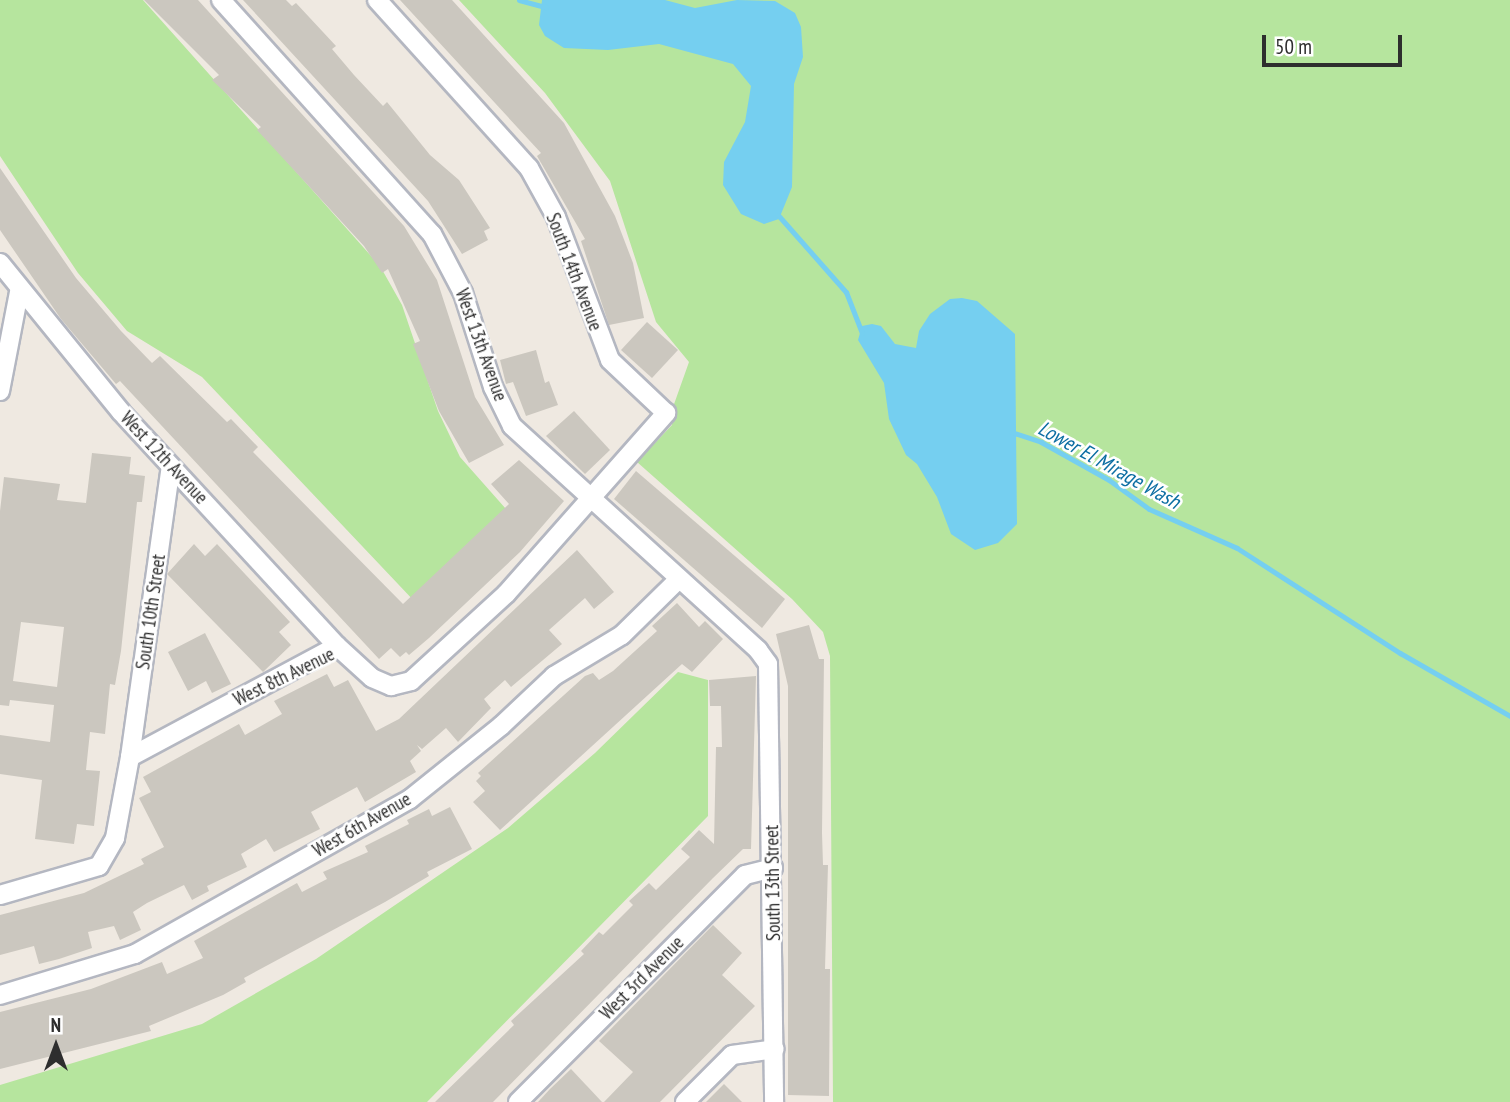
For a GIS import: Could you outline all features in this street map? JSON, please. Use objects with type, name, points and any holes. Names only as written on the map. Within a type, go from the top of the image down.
[{"type":"street","name":"West 13th Avenue","points":[[221,0],[432,234],[463,293],[493,387],[512,426],[768,664]]},
{"type":"street","name":"South 14th Avenue","points":[[377,0],[529,168],[556,217],[610,360],[666,413]]},
{"type":"street","name":"West 12th Avenue","points":[[0,263],[19,292],[171,467],[337,646]]},
{"type":"street","points":[[0,391],[19,292]]},
{"type":"street","name":"West 8th Avenue","points":[[130,757],[337,646],[372,678],[391,686],[411,681],[506,594],[591,502],[666,413]]},
{"type":"street","name":"South 10th Street","points":[[130,757],[171,467]]},
{"type":"street","name":"West 6th Avenue","points":[[0,995],[135,954],[410,799],[501,726],[554,676],[622,635],[679,579]]},
{"type":"street","name":"South 13th Street","points":[[768,664],[773,868],[774,1102]]},
{"type":"street","points":[[0,895],[99,866],[115,838],[130,757]]},
{"type":"street","name":"West 3rd Avenue","points":[[518,1102],[745,875],[773,868]]},
{"type":"street","points":[[685,1102],[732,1055],[775,1049]]},
{"type":"green space","points":[[0,0],[143,0],[380,266],[402,305],[438,411],[460,457],[506,509],[416,603],[202,377],[127,331],[78,273],[0,156]]},
{"type":"green space","points":[[459,0],[1510,0],[1510,1102],[833,1102],[830,656],[823,632],[792,599],[637,462],[672,425],[673,407],[689,362],[656,322],[610,181],[545,93]]},
{"type":"green space","points":[[678,672],[708,680],[708,816],[427,1102],[0,1102],[0,1085],[202,1024],[316,959],[508,828],[595,753]]},
{"type":"water","points":[[542,0],[665,0],[695,8],[737,0],[775,1],[795,13],[801,27],[803,57],[794,84],[792,187],[779,219],[764,224],[741,214],[723,185],[724,162],[745,122],[751,86],[733,64],[659,44],[608,50],[564,48],[545,36],[539,25]]},
{"type":"water","points":[[950,299],[977,301],[1015,334],[1017,524],[998,543],[975,550],[951,534],[937,497],[917,464],[906,455],[889,419],[884,383],[858,340],[862,326],[872,324],[881,326],[895,344],[916,348],[919,331],[930,314]]},
{"type":"building","points":[[144,0],[198,0],[404,226],[437,280],[475,397],[504,445],[469,463],[439,411],[413,344],[420,341],[388,269],[382,273],[364,246],[257,130],[261,127],[212,80],[219,75]]},
{"type":"building","points":[[243,0],[286,0],[292,6],[296,3],[336,46],[332,49],[354,75],[383,106],[387,102],[430,155],[459,180],[490,228],[484,231],[488,240],[462,254],[428,201]]},
{"type":"building","points":[[400,0],[452,0],[564,123],[615,216],[633,263],[644,318],[609,325],[581,241],[585,239],[537,156],[541,153]]},
{"type":"building","points":[[0,168],[76,278],[121,331],[152,363],[160,356],[227,422],[231,419],[258,447],[253,452],[403,604],[509,504],[491,484],[519,460],[564,501],[520,552],[429,638],[409,655],[406,652],[400,657],[391,648],[379,659],[120,381],[116,384],[61,319],[0,230]]},
{"type":"building","points":[[647,322],[678,350],[652,378],[621,350]]},
{"type":"building","points":[[536,350],[545,383],[549,381],[558,405],[526,416],[513,382],[506,384],[500,360]]},
{"type":"building","points":[[574,411],[610,450],[585,474],[546,436]]},
{"type":"building","points":[[92,453],[131,457],[129,474],[145,476],[142,502],[137,502],[121,651],[115,685],[110,684],[105,734],[90,732],[86,770],[100,771],[94,826],[77,824],[74,844],[35,839],[42,780],[0,774],[0,735],[50,742],[54,705],[10,700],[9,706],[0,705],[0,511],[4,477],[60,484],[57,500],[86,503]],"holes":[[[21,622],[64,627],[57,687],[13,681]]]},
{"type":"building","points":[[636,471],[785,599],[762,628],[614,499]]},
{"type":"building","points":[[194,544],[205,556],[217,544],[290,622],[279,632],[291,645],[263,672],[167,574]]},
{"type":"building","points":[[577,550],[614,592],[594,609],[585,598],[549,630],[562,644],[511,687],[505,680],[484,699],[491,708],[458,742],[446,728],[422,749],[417,745],[421,751],[410,761],[416,772],[365,802],[357,787],[311,812],[320,829],[274,852],[266,839],[241,854],[247,867],[207,886],[209,891],[192,900],[184,885],[147,903],[133,912],[141,930],[120,940],[114,926],[88,932],[92,948],[59,959],[39,964],[34,946],[0,955],[0,915],[84,893],[144,864],[141,859],[164,847],[139,798],[151,792],[143,777],[239,724],[245,735],[282,714],[274,701],[327,674],[334,687],[348,680],[376,731],[399,719]]},
{"type":"building","points":[[677,603],[699,627],[705,621],[723,639],[692,672],[682,664],[500,830],[473,802],[485,791],[476,781],[481,776],[478,773],[585,676],[593,673],[599,680],[613,671],[657,631],[652,626]]},
{"type":"building","points":[[809,625],[819,659],[824,659],[822,833],[823,865],[828,865],[825,969],[830,969],[829,1096],[788,1095],[788,686],[776,634]]},
{"type":"building","points":[[205,633],[231,684],[212,693],[206,681],[188,691],[168,652]]},
{"type":"building","points":[[756,676],[751,849],[743,849],[713,878],[493,1102],[435,1102],[514,1025],[511,1021],[584,954],[581,951],[599,932],[603,935],[633,905],[629,901],[649,883],[656,890],[690,857],[681,849],[699,830],[714,844],[716,747],[722,747],[721,706],[710,706],[709,680]]},
{"type":"building","points":[[450,807],[472,849],[427,872],[429,876],[385,902],[244,978],[246,982],[223,995],[149,1026],[151,1031],[0,1069],[0,1012],[91,989],[162,962],[167,974],[203,958],[194,941],[297,883],[302,892],[327,879],[323,872],[368,852],[365,846],[409,824],[407,820],[429,809],[432,816]]},
{"type":"building","points":[[713,925],[742,953],[722,975],[755,1006],[660,1102],[604,1102],[633,1072],[599,1041]]},
{"type":"building","points":[[571,1069],[602,1102],[538,1102],[550,1089]]},
{"type":"building","points":[[724,1084],[742,1102],[706,1102]]},
{"type":"waterway","name":"Lower El Mirage Wash","points":[[519,0],[546,7]]},
{"type":"waterway","name":"Lower El Mirage Wash","points":[[778,215],[846,292],[862,333]]},
{"type":"waterway","name":"Lower El Mirage Wash","points":[[1011,432],[1041,442],[1109,480],[1149,509],[1237,548],[1400,653],[1510,716]]}]
